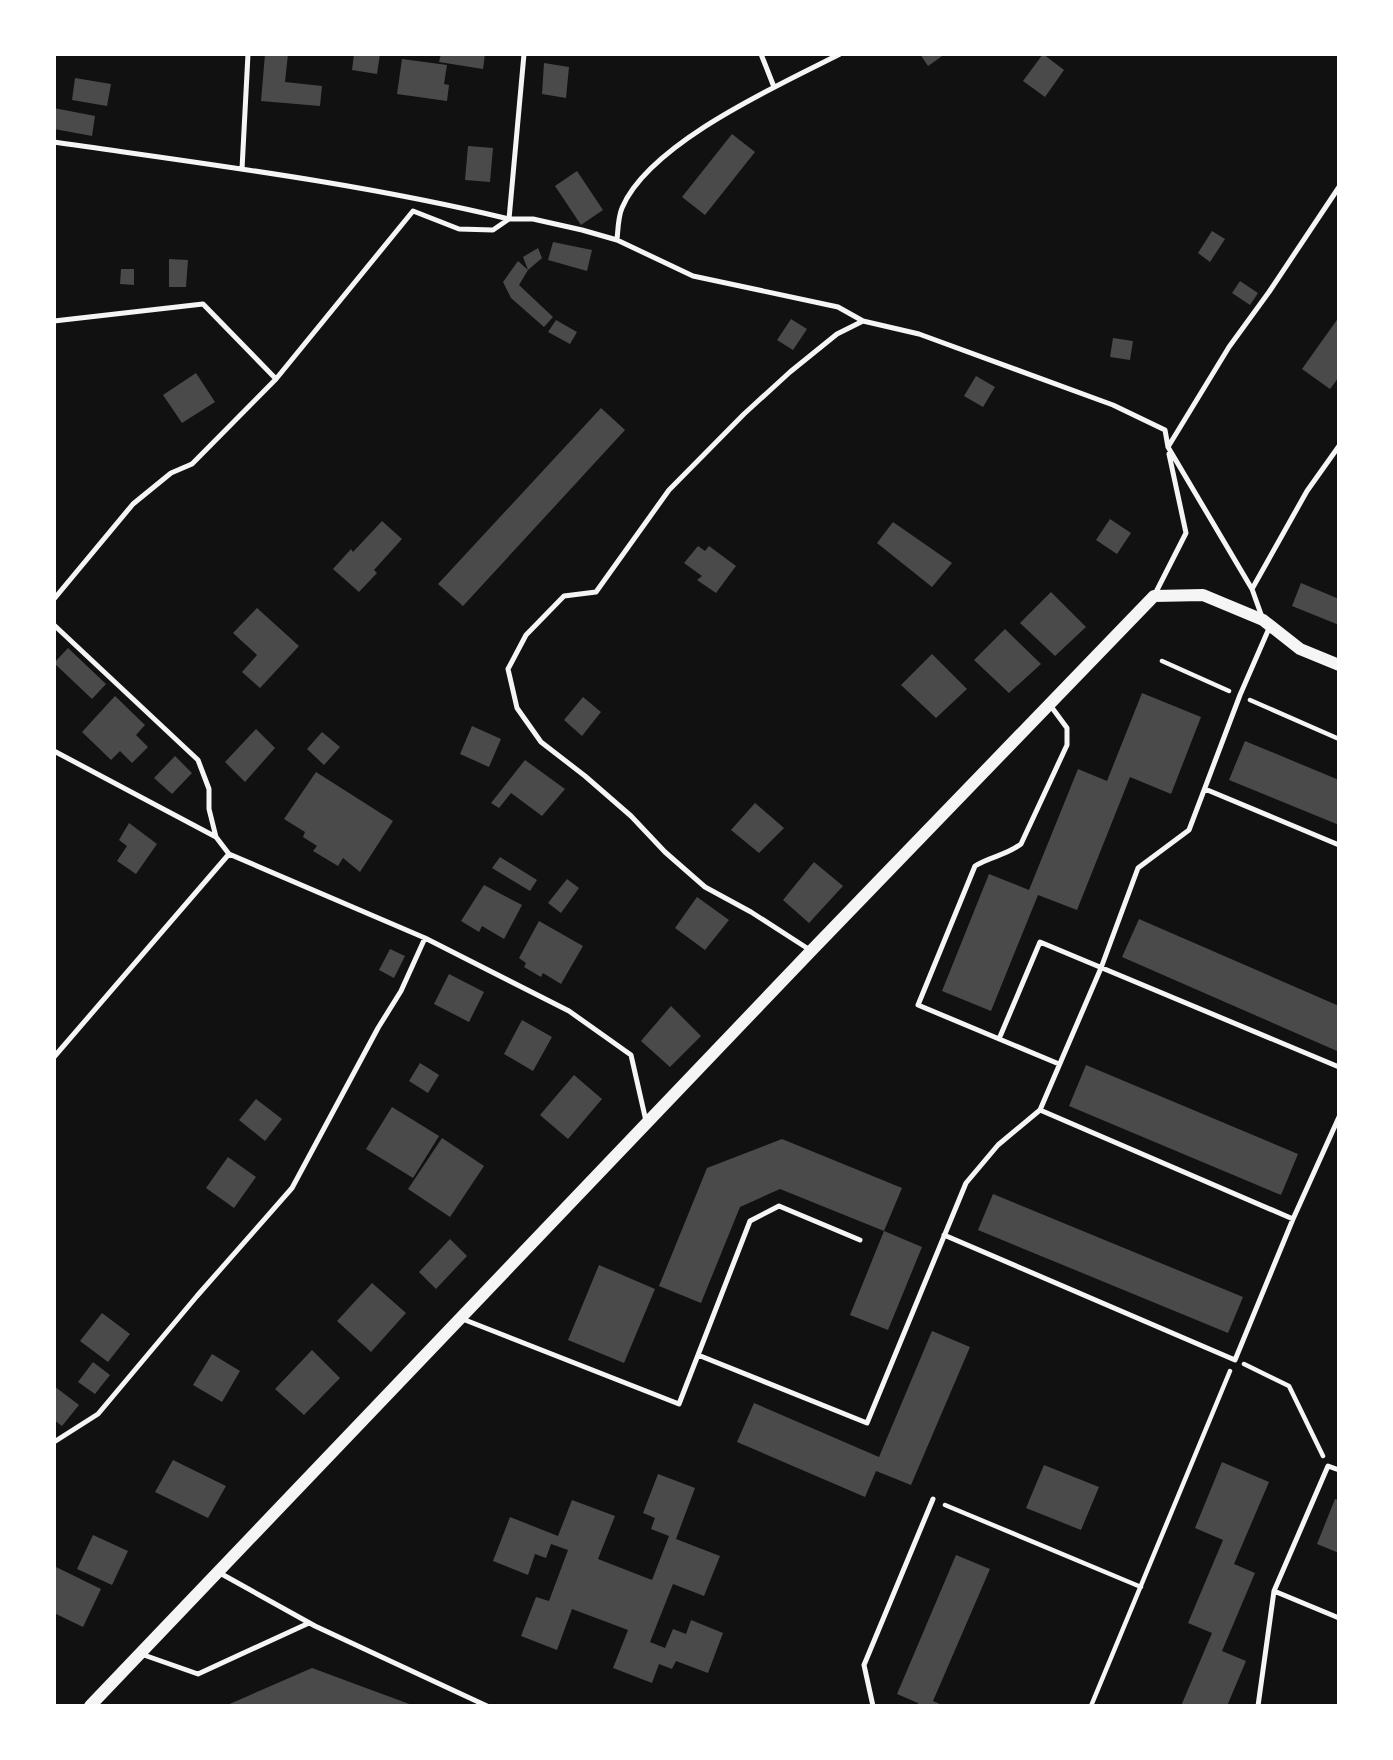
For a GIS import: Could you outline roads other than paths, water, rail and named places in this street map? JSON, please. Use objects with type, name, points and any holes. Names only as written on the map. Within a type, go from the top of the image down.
[{"type":"street","points":[[90,1706],[1154,596],[1203,595],[1267,623],[1300,649],[1339,665]]},
{"type":"lane","points":[[242,169],[248,54]]},
{"type":"lane","points":[[509,219],[524,54]]},
{"type":"lane","points":[[761,54],[774,87]]},
{"type":"lane","points":[[617,240],[621,209],[640,178],[700,129],[840,54]]},
{"type":"lane","points":[[54,142],[242,169],[448,205],[509,219],[533,219],[617,240],[694,276],[838,307],[863,321],[919,334],[1113,405],[1165,430],[1186,533],[1154,596]]},
{"type":"lane","points":[[1168,447],[1229,347],[1339,187]]},
{"type":"lane","points":[[54,599],[133,503],[171,473],[192,464],[276,379],[413,211],[459,229],[493,230],[509,219]]},
{"type":"lane","points":[[54,321],[203,304],[276,379]]},
{"type":"lane","points":[[811,951],[751,912],[705,887],[665,852],[631,816],[541,743],[517,708],[508,669],[526,635],[564,596],[596,592],[670,491],[744,414],[828,342],[863,321]]},
{"type":"lane","points":[[1252,589],[1307,491],[1339,446]]},
{"type":"lane","points":[[698,1354],[867,1423],[966,1183],[998,1145],[1040,1110],[1101,968],[1138,868],[1189,830],[1267,623],[1252,589],[1168,447]]},
{"type":"lane","points":[[54,625],[198,761],[209,789],[209,809],[216,837],[229,854],[425,938],[569,1011],[631,1055],[646,1124]]},
{"type":"lane","points":[[1050,705],[1068,728],[1067,745],[1021,844],[1007,855],[989,857],[975,866],[918,1005],[1059,1065]]},
{"type":"lane","points":[[54,751],[216,837]]},
{"type":"lane","points":[[1205,789],[1339,845]]},
{"type":"lane","points":[[54,1057],[229,854]]},
{"type":"lane","points":[[54,1441],[98,1414],[292,1188],[372,1038],[401,991],[425,938]]},
{"type":"lane","points":[[999,1039],[1040,942],[1339,1067]]},
{"type":"lane","points":[[1040,1110],[1293,1219]]},
{"type":"lane","points":[[944,1235],[1235,1360],[1293,1219],[1339,1117]]},
{"type":"lane","points":[[460,1318],[679,1404],[750,1222],[779,1206],[860,1240]]},
{"type":"lane","points":[[1258,1706],[1274,1591],[1328,1466],[1339,1471]]},
{"type":"lane","points":[[873,1706],[864,1665],[933,1499]]},
{"type":"lane","points":[[218,1572],[309,1623],[487,1706]]},
{"type":"lane","points":[[1274,1591],[1339,1618]]},
{"type":"lane","points":[[140,1654],[198,1674],[309,1623]]}]
